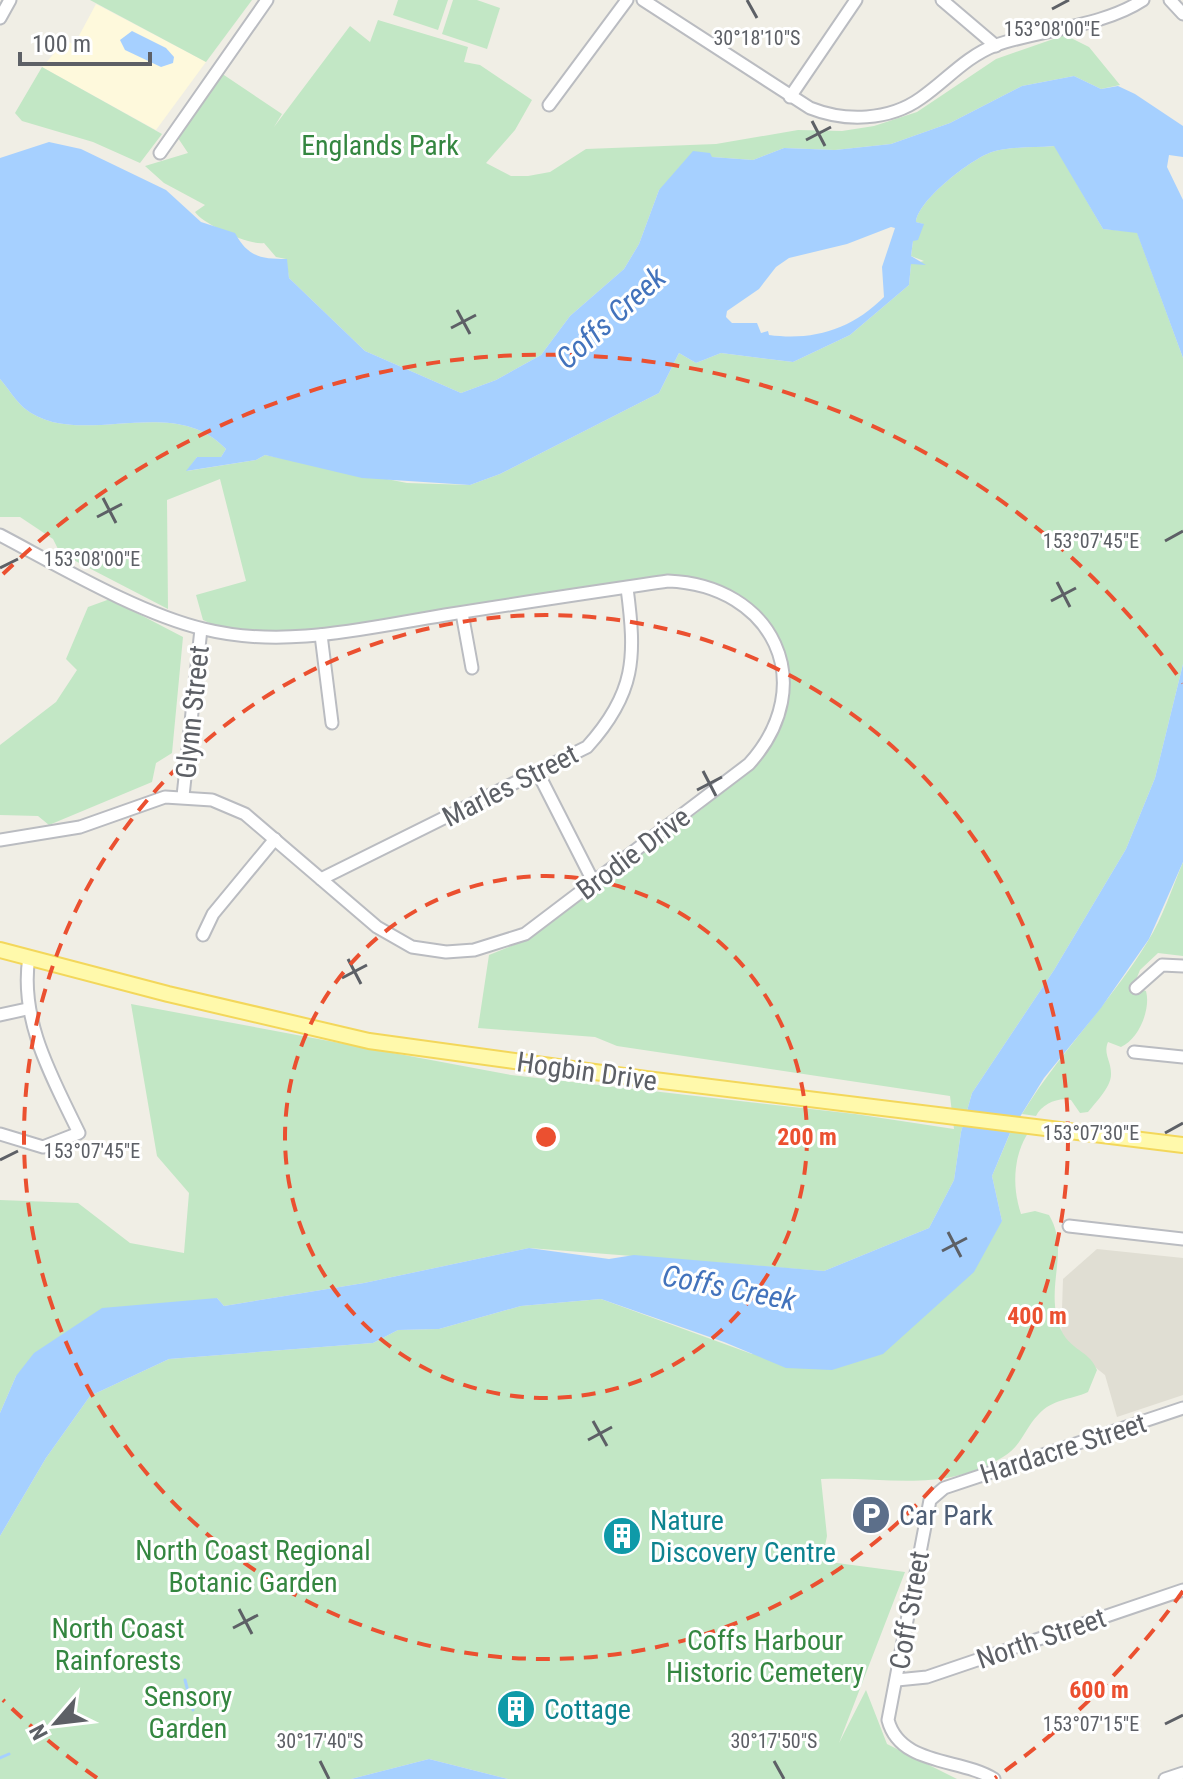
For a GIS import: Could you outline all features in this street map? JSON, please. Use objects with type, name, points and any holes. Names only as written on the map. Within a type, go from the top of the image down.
[{"type":"main road","name":"Hogbin Drive","points":[[0,950],[168,994],[369,1041],[646,1079],[1183,1145]]},
{"type":"street","points":[[0,18],[10,0]]},
{"type":"street","points":[[160,153],[226,53],[267,0]]},
{"type":"street","points":[[549,105],[627,0]]},
{"type":"street","points":[[643,0],[790,97],[834,118],[875,115],[922,98],[964,61],[996,46],[1098,18],[1143,0]]},
{"type":"street","points":[[790,97],[856,0]]},
{"type":"street","points":[[942,0],[996,46]]},
{"type":"street","points":[[1170,0],[1183,13]]},
{"type":"street","name":"Brodie Drive","points":[[0,535],[85,580],[201,629],[257,638],[321,635],[668,581],[693,582],[718,589],[747,605],[767,628],[779,656],[782,701],[770,740],[749,764],[525,934],[474,950],[446,952],[412,947],[377,927],[236,808],[212,800],[183,796],[153,800],[60,832],[0,840]]},
{"type":"street","name":"Marles Street","points":[[321,879],[587,747],[609,723],[624,698],[632,666],[633,635],[627,588]]},
{"type":"street","points":[[462,613],[472,668]]},
{"type":"street","name":"Glynn Street","points":[[183,796],[201,629]]},
{"type":"street","points":[[321,635],[332,723]]},
{"type":"street","points":[[538,773],[594,883]]},
{"type":"street","points":[[203,935],[213,914],[275,839]]},
{"type":"street","points":[[0,1134],[43,1147],[79,1133],[27,1009],[29,957]]},
{"type":"street","points":[[1136,988],[1162,965],[1183,966]]},
{"type":"street","points":[[0,1015],[27,1009]]},
{"type":"street","points":[[1134,1052],[1183,1057]]},
{"type":"street","points":[[1069,1226],[1183,1239]]},
{"type":"street","name":"Hardacre Street","points":[[944,1488],[1183,1408]]},
{"type":"street","name":"Coff Street","points":[[944,1488],[930,1500],[888,1720],[894,1737],[913,1751],[994,1779]]},
{"type":"street","name":"North Street","points":[[897,1680],[927,1677],[1183,1590]]},
{"type":"street","points":[[1165,1779],[1183,1773]]},
{"type":"shaded area","points":[[96,4],[206,62],[156,130],[42,67],[66,40],[74,45]]},
{"type":"shaded area","points":[[1097,1249],[1183,1258],[1183,1395],[1117,1417],[1105,1375],[1061,1340],[1063,1279]]},
{"type":"green space","points":[[90,0],[252,0],[206,62]]},
{"type":"green space","points":[[398,0],[448,0],[438,30],[393,15]]},
{"type":"green space","points":[[453,0],[477,0],[500,8],[487,49],[442,34]]},
{"type":"green space","name":"Englands Park","points":[[378,20],[468,47],[464,62],[480,65],[532,100],[515,130],[486,163],[511,176],[550,172],[586,149],[716,144],[798,130],[842,131],[874,126],[917,112],[996,59],[1065,35],[1089,47],[1120,85],[1101,89],[1074,76],[1022,86],[950,123],[891,144],[835,150],[784,148],[753,160],[712,157],[659,190],[639,244],[624,269],[570,316],[541,355],[496,380],[461,393],[365,351],[289,278],[286,259],[276,257],[264,243],[238,238],[207,222],[195,212],[205,205],[164,183],[145,166],[188,153],[178,138],[221,73],[282,114],[274,127],[350,26],[370,42]]},
{"type":"green space","points":[[42,67],[162,134],[140,163],[93,142],[22,121],[15,113]]},
{"type":"green space","points":[[1055,146],[1103,229],[1137,232],[1183,358],[1183,664],[1155,778],[1126,849],[1054,970],[972,1093],[961,1132],[954,1180],[929,1228],[824,1271],[529,1248],[364,1283],[224,1306],[217,1298],[16,1376],[0,1413],[0,1200],[78,1203],[130,1243],[184,1253],[189,1193],[157,1156],[131,1004],[511,1075],[855,1114],[954,1129],[950,1096],[617,1046],[595,1037],[478,1028],[489,955],[526,940],[702,809],[776,726],[779,656],[747,605],[693,582],[321,635],[237,636],[203,620],[196,595],[246,581],[220,479],[167,500],[168,609],[60,553],[53,539],[20,517],[0,517],[0,379],[24,408],[46,420],[71,425],[179,424],[204,432],[226,449],[221,457],[197,457],[187,471],[256,460],[265,455],[407,483],[470,485],[500,474],[659,393],[679,353],[696,363],[721,353],[793,362],[850,335],[909,285],[911,264],[924,261],[911,256],[913,241],[923,224],[916,222],[935,192],[972,163],[992,152]]},
{"type":"green space","points":[[110,599],[183,637],[172,753],[156,763],[152,782],[49,825],[38,816],[0,815],[0,745],[56,702],[77,670],[66,659],[88,607]]},
{"type":"green space","points":[[1183,862],[1183,956],[1158,953],[1140,970],[1133,987],[1146,991],[1145,1015],[1138,1031],[1127,1043],[1121,1047],[1108,1042],[1106,1050],[1111,1078],[1106,1088],[1088,1112],[1080,1113],[1071,1100],[1066,1099],[1046,1105],[1036,1116],[1022,1114],[1148,941]]},
{"type":"green space","name":"North Coast Regional Botanic Garden","points":[[1011,1131],[1028,1133],[1017,1162],[1015,1183],[1018,1204],[1021,1214],[1035,1211],[1049,1215],[1055,1228],[1058,1253],[1055,1291],[1057,1318],[1065,1337],[1088,1357],[1097,1370],[1088,1392],[1043,1410],[1009,1453],[958,1476],[914,1481],[821,1479],[827,1536],[822,1561],[905,1572],[839,1743],[866,1690],[887,1744],[957,1779],[508,1779],[429,1759],[351,1779],[0,1779],[0,1536],[46,1458],[90,1396],[169,1359],[373,1343],[398,1330],[439,1329],[521,1306],[601,1299],[752,1354],[1002,1221],[992,1176]]},
{"type":"water","points":[[132,31],[166,48],[174,57],[173,63],[161,67],[125,50],[120,40]]},
{"type":"water","name":"Coffs Creek","points":[[1074,76],[1101,89],[1118,86],[1183,126],[1183,157],[1169,155],[1167,167],[1183,200],[1183,358],[1137,233],[1103,229],[1054,146],[992,152],[972,163],[935,192],[919,213],[916,222],[924,224],[918,240],[913,241],[911,256],[926,265],[911,264],[909,285],[850,335],[793,362],[721,353],[696,363],[679,353],[659,393],[500,474],[470,485],[362,478],[265,455],[256,460],[186,471],[197,457],[221,457],[226,449],[204,432],[179,424],[71,425],[46,420],[24,408],[0,379],[0,158],[49,142],[81,149],[166,190],[201,222],[235,233],[245,247],[256,255],[287,259],[289,278],[365,351],[461,393],[496,380],[541,355],[570,316],[624,269],[639,244],[659,190],[693,151],[710,153],[712,157],[753,160],[784,148],[835,150],[891,144],[950,123],[1022,86]],"holes":[[[895,228],[882,267],[884,297],[845,325],[817,334],[769,335],[768,331],[761,333],[757,323],[732,323],[726,317],[727,311],[759,289],[776,267],[789,258]]]},
{"type":"water","name":"Coffs Creek","points":[[1183,664],[1183,862],[1149,939],[1101,1008],[1044,1078],[1010,1133],[992,1176],[1002,1221],[974,1272],[883,1354],[832,1370],[786,1368],[724,1342],[601,1299],[521,1306],[439,1329],[398,1330],[373,1343],[169,1359],[90,1396],[46,1458],[0,1536],[0,1413],[16,1376],[34,1353],[102,1308],[217,1298],[224,1306],[364,1283],[529,1248],[609,1259],[634,1255],[824,1271],[929,1228],[954,1180],[961,1132],[972,1093],[1054,970],[1126,849],[1155,778]]},
{"type":"water","points":[[429,1759],[508,1779],[351,1779]]},
{"type":"waterway","points":[[185,1680],[193,1710]]},
{"type":"waterway","points":[[0,1758],[9,1754]]},
{"type":"place","name":"Car Park","points":[[871,1515]]},
{"type":"place","name":"Nature Discovery Centre","points":[[622,1536]]},
{"type":"place","name":"Cottage","points":[[516,1709]]},
{"type":"park label","name":"North Coast Rainforests","points":[[118,1644]]},
{"type":"park label","name":"Coffs Harbour Historic Cemetery","points":[[765,1656]]},
{"type":"park label","name":"Sensory Garden","points":[[188,1712]]}]
